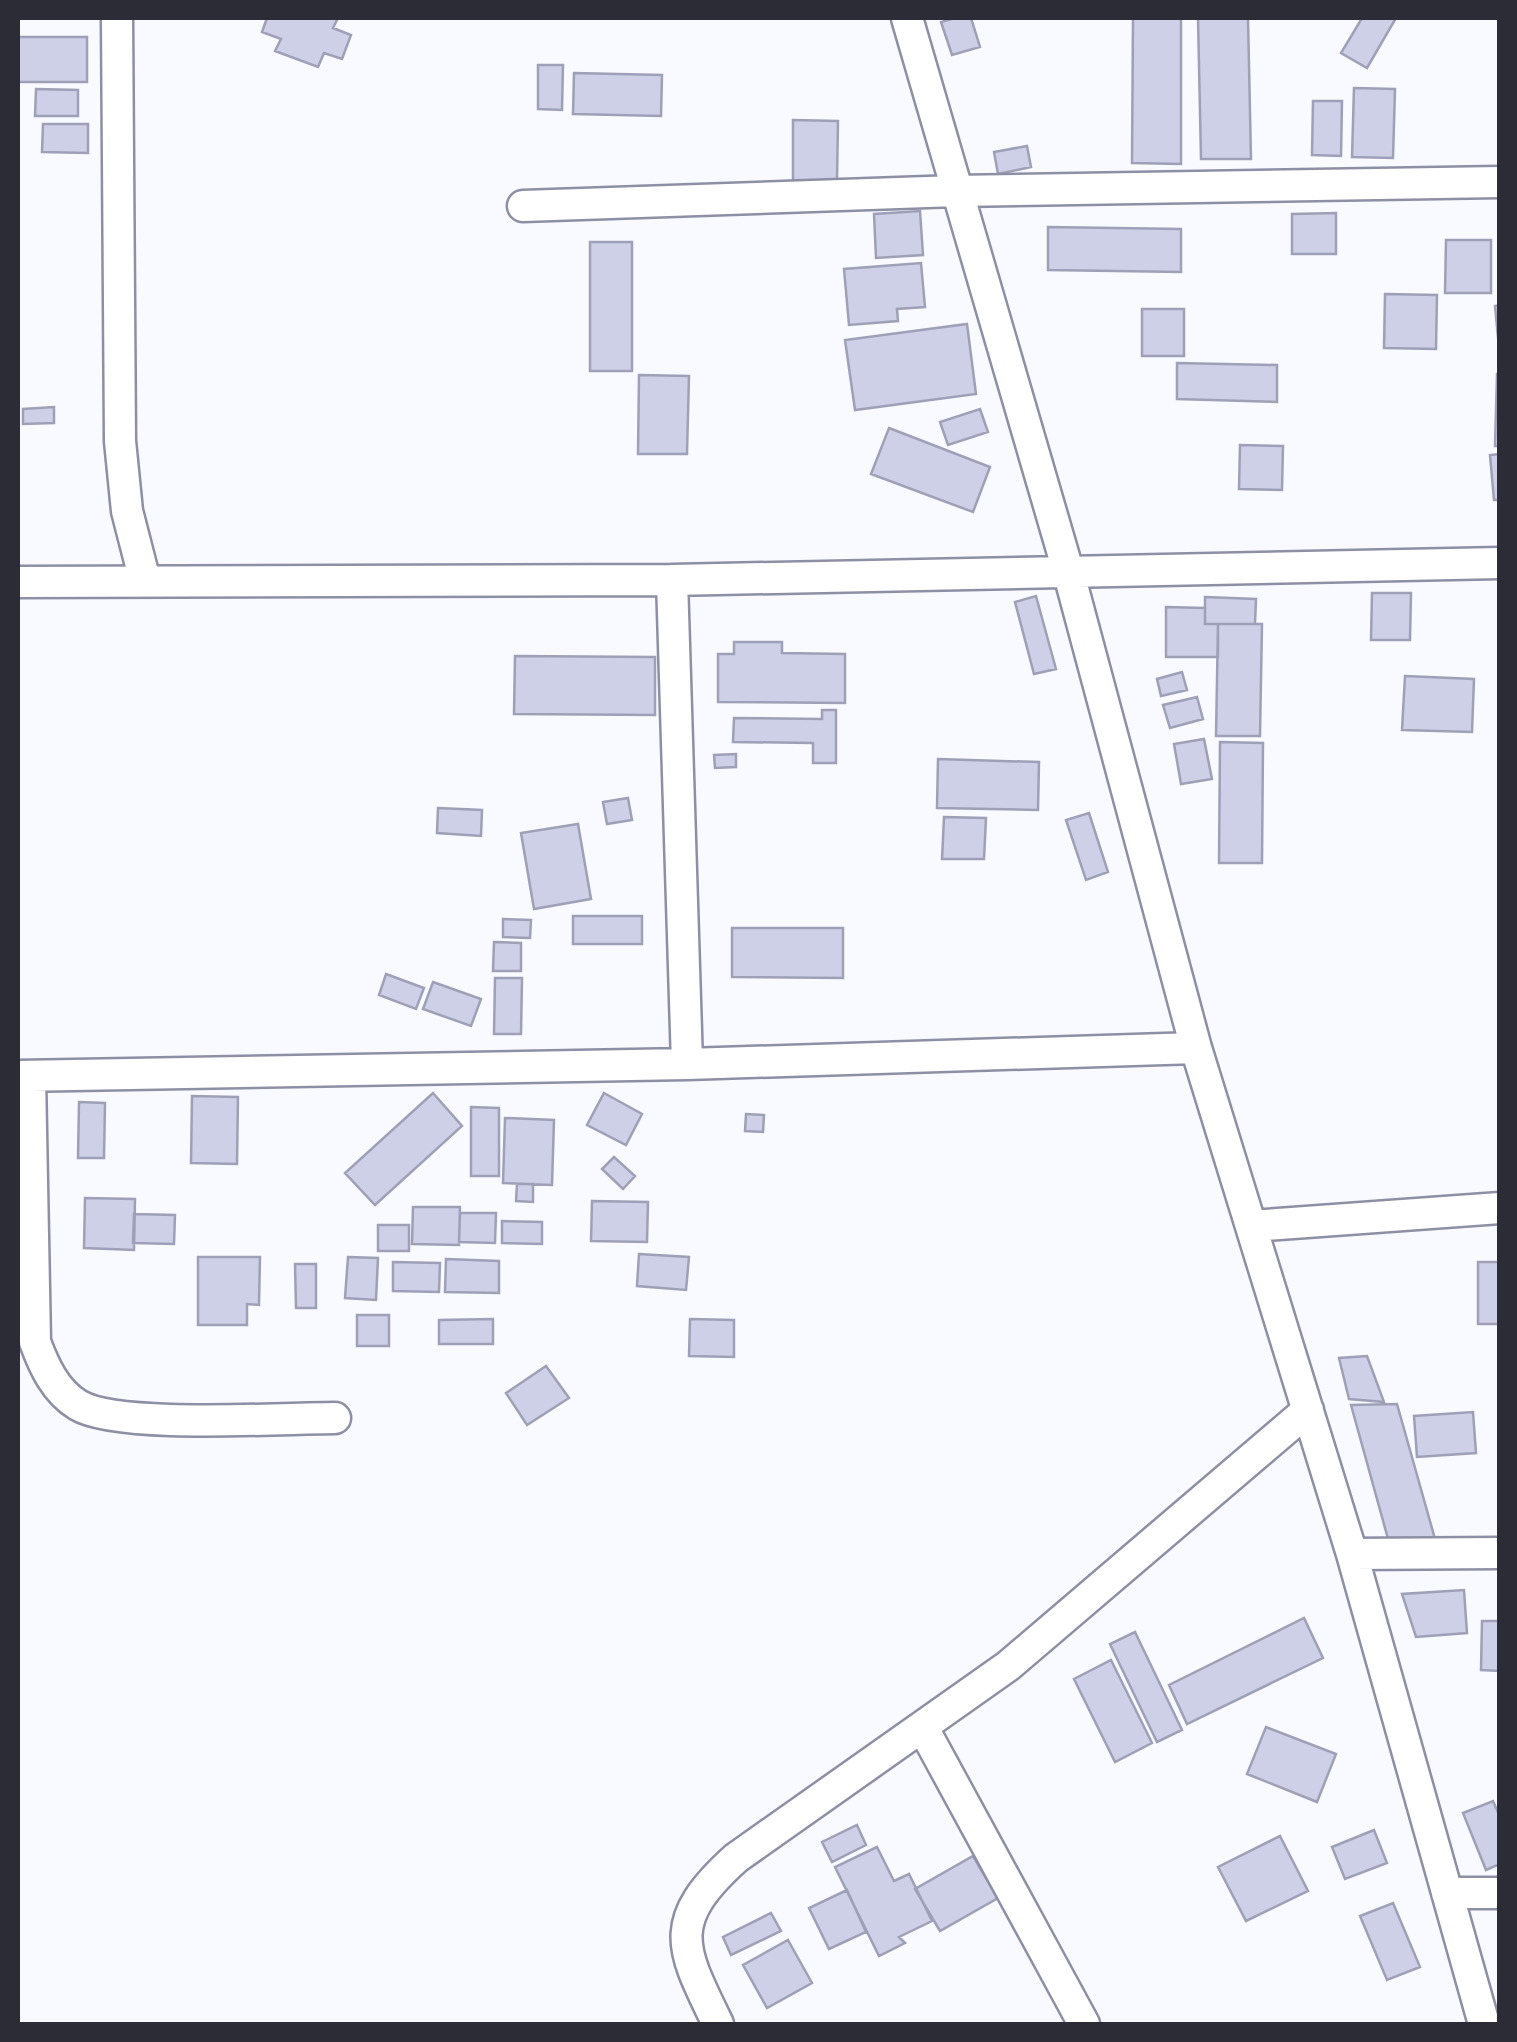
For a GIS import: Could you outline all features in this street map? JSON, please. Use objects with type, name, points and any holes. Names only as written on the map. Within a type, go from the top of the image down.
[{"type":"street","points":[[117,18],[120,441],[127,511],[144,581]]},
{"type":"street","points":[[908,18],[1069,574],[1196,1048],[1352,1554],[1484,2024]]},
{"type":"street","points":[[523,206],[956,191],[1500,182]]},
{"type":"street","points":[[18,582],[672,580],[1500,563]]},
{"type":"street","points":[[672,580],[687,1064]]},
{"type":"street","points":[[335,1418],[128,1418],[79,1406],[48,1375],[36,1342],[24,1076],[687,1064],[1196,1048]]},
{"type":"street","points":[[1251,1226],[1500,1208]]},
{"type":"street","points":[[718,2024],[688,1962],[687,1919],[709,1882],[736,1858],[1008,1666],[1308,1410]]},
{"type":"street","points":[[1352,1554],[1500,1554]]},
{"type":"street","points":[[923,1728],[1084,2024]]},
{"type":"street","points":[[1446,1893],[1500,1893]]},
{"type":"building","points":[[267,18],[338,18],[333,28],[351,35],[342,59],[324,53],[318,67],[275,51],[281,39],[262,32]]},
{"type":"building","points":[[971,18],[980,47],[952,55],[941,22]]},
{"type":"building","points":[[1133,18],[1181,18],[1181,164],[1132,163]]},
{"type":"building","points":[[1198,18],[1248,18],[1251,159],[1201,159]]},
{"type":"building","points":[[1362,18],[1396,18],[1367,68],[1341,53]]},
{"type":"building","points":[[18,37],[87,37],[87,82],[18,82]]},
{"type":"building","points":[[538,65],[563,65],[562,110],[538,109]]},
{"type":"building","points":[[574,73],[662,75],[661,116],[573,114]]},
{"type":"building","points":[[1354,88],[1395,89],[1393,158],[1352,157]]},
{"type":"building","points":[[36,89],[78,90],[78,116],[35,116]]},
{"type":"building","points":[[1313,101],[1342,101],[1341,156],[1312,155]]},
{"type":"building","points":[[793,120],[838,121],[837,181],[793,180]]},
{"type":"building","points":[[43,124],[88,124],[88,153],[42,152]]},
{"type":"building","points":[[1027,146],[1031,167],[998,174],[994,152]]},
{"type":"building","points":[[920,211],[923,255],[876,258],[874,214]]},
{"type":"building","points":[[1336,213],[1336,254],[1292,254],[1292,214]]},
{"type":"building","points":[[1048,227],[1181,229],[1181,272],[1048,270]]},
{"type":"building","points":[[1446,240],[1491,240],[1491,293],[1445,293]]},
{"type":"building","points":[[590,242],[632,242],[632,371],[590,371]]},
{"type":"building","points":[[921,263],[925,307],[897,309],[898,321],[849,325],[844,269]]},
{"type":"building","points":[[1385,294],[1437,295],[1436,349],[1384,348]]},
{"type":"building","points":[[1500,305],[1500,348],[1499,348],[1495,306]]},
{"type":"building","points":[[1142,309],[1184,309],[1184,356],[1142,356]]},
{"type":"building","points":[[967,324],[976,394],[855,410],[845,340]]},
{"type":"building","points":[[1177,363],[1277,365],[1277,402],[1177,399]]},
{"type":"building","points":[[1500,374],[1500,446],[1495,446]]},
{"type":"building","points":[[639,375],[689,376],[687,454],[638,454]]},
{"type":"building","points":[[54,407],[54,423],[23,424],[23,409]]},
{"type":"building","points":[[980,409],[988,432],[948,445],[940,422]]},
{"type":"building","points":[[889,428],[990,467],[973,512],[871,474]]},
{"type":"building","points":[[1240,445],[1283,446],[1282,490],[1239,489]]},
{"type":"building","points":[[1500,454],[1500,500],[1494,500],[1490,455]]},
{"type":"building","points":[[1372,593],[1411,593],[1410,640],[1371,640]]},
{"type":"building","points":[[1036,596],[1056,669],[1034,674],[1015,602]]},
{"type":"building","points":[[1205,597],[1256,599],[1255,624],[1205,624]]},
{"type":"building","points":[[1166,607],[1205,608],[1205,624],[1218,624],[1218,657],[1166,657]]},
{"type":"building","points":[[1218,624],[1262,624],[1260,736],[1216,736]]},
{"type":"building","points":[[734,642],[782,642],[782,653],[845,654],[845,703],[718,702],[718,654],[734,654]]},
{"type":"building","points":[[515,656],[655,657],[655,715],[514,714]]},
{"type":"building","points":[[1182,672],[1187,690],[1161,696],[1157,679]]},
{"type":"building","points":[[1405,676],[1474,679],[1472,732],[1402,730]]},
{"type":"building","points":[[1197,697],[1203,719],[1170,728],[1163,705]]},
{"type":"building","points":[[822,710],[836,710],[836,763],[813,763],[813,743],[733,742],[734,718],[822,719]]},
{"type":"building","points":[[1204,739],[1212,779],[1181,784],[1174,744]]},
{"type":"building","points":[[1220,742],[1263,743],[1262,863],[1219,863]]},
{"type":"building","points":[[736,754],[736,767],[715,768],[714,755]]},
{"type":"building","points":[[938,759],[1039,762],[1038,810],[937,808]]},
{"type":"building","points":[[628,798],[632,820],[607,824],[603,802]]},
{"type":"building","points":[[438,808],[482,810],[481,836],[437,833]]},
{"type":"building","points":[[1089,813],[1108,872],[1086,880],[1066,820]]},
{"type":"building","points":[[944,817],[986,818],[984,859],[942,859]]},
{"type":"building","points":[[578,824],[591,899],[534,909],[521,833]]},
{"type":"building","points":[[573,916],[642,916],[642,944],[573,944]]},
{"type":"building","points":[[503,919],[531,920],[530,938],[503,937]]},
{"type":"building","points":[[732,928],[843,928],[843,978],[732,977]]},
{"type":"building","points":[[494,942],[521,943],[521,971],[493,971]]},
{"type":"building","points":[[386,974],[424,988],[416,1009],[379,995]]},
{"type":"building","points":[[495,978],[522,978],[521,1034],[494,1034]]},
{"type":"building","points":[[433,982],[481,999],[471,1026],[423,1009]]},
{"type":"building","points":[[433,1093],[462,1126],[375,1205],[345,1173]]},
{"type":"building","points":[[604,1093],[642,1114],[626,1145],[587,1125]]},
{"type":"building","points":[[192,1096],[238,1097],[237,1164],[191,1163]]},
{"type":"building","points":[[79,1102],[105,1103],[104,1158],[78,1158]]},
{"type":"building","points":[[471,1107],[499,1108],[499,1176],[471,1176]]},
{"type":"building","points":[[746,1114],[764,1115],[763,1132],[745,1131]]},
{"type":"building","points":[[505,1118],[554,1120],[552,1185],[503,1183]]},
{"type":"building","points":[[614,1157],[635,1176],[623,1189],[602,1169]]},
{"type":"building","points":[[517,1184],[533,1184],[533,1202],[516,1201]]},
{"type":"building","points":[[85,1198],[135,1199],[134,1250],[84,1248]]},
{"type":"building","points":[[592,1201],[648,1202],[647,1242],[591,1241]]},
{"type":"building","points":[[413,1207],[460,1207],[459,1245],[412,1244]]},
{"type":"building","points":[[460,1213],[496,1213],[495,1243],[459,1242]]},
{"type":"building","points":[[134,1214],[175,1215],[174,1244],[133,1243]]},
{"type":"building","points":[[502,1221],[542,1222],[542,1244],[502,1243]]},
{"type":"building","points":[[378,1225],[409,1225],[409,1251],[378,1251]]},
{"type":"building","points":[[639,1254],[689,1257],[686,1290],[637,1286]]},
{"type":"building","points":[[198,1257],[260,1257],[259,1305],[247,1304],[247,1325],[198,1325]]},
{"type":"building","points":[[348,1257],[378,1258],[376,1300],[345,1298]]},
{"type":"building","points":[[446,1259],[499,1261],[499,1293],[445,1292]]},
{"type":"building","points":[[393,1262],[440,1263],[439,1292],[393,1291]]},
{"type":"building","points":[[1478,1262],[1500,1262],[1500,1324],[1478,1324]]},
{"type":"building","points":[[295,1264],[316,1264],[316,1308],[296,1308]]},
{"type":"building","points":[[357,1315],[389,1315],[389,1346],[357,1346]]},
{"type":"building","points":[[493,1319],[493,1344],[439,1344],[439,1320]]},
{"type":"building","points":[[690,1319],[734,1320],[734,1357],[689,1356]]},
{"type":"building","points":[[1367,1356],[1384,1402],[1349,1399],[1339,1358]]},
{"type":"building","points":[[546,1366],[569,1398],[527,1425],[506,1393]]},
{"type":"building","points":[[1397,1404],[1437,1546],[1390,1546],[1351,1405]]},
{"type":"building","points":[[1473,1412],[1476,1453],[1417,1457],[1414,1416]]},
{"type":"building","points":[[1464,1590],[1467,1633],[1416,1637],[1402,1594]]},
{"type":"building","points":[[1304,1618],[1323,1658],[1187,1724],[1169,1685]]},
{"type":"building","points":[[1482,1621],[1500,1621],[1500,1671],[1481,1670]]},
{"type":"building","points":[[1135,1632],[1182,1730],[1157,1742],[1110,1644]]},
{"type":"building","points":[[1111,1660],[1152,1743],[1115,1762],[1074,1679]]},
{"type":"building","points":[[1266,1727],[1336,1754],[1317,1802],[1247,1774]]},
{"type":"building","points":[[1493,1801],[1500,1817],[1500,1864],[1486,1870],[1463,1813]]},
{"type":"building","points":[[857,1825],[866,1845],[832,1862],[822,1842]]},
{"type":"building","points":[[1374,1830],[1387,1863],[1345,1879],[1332,1847]]},
{"type":"building","points":[[1280,1836],[1308,1891],[1246,1921],[1218,1867]]},
{"type":"building","points":[[877,1847],[894,1881],[909,1874],[932,1921],[899,1937],[905,1943],[879,1956],[835,1867]]},
{"type":"building","points":[[973,1856],[998,1898],[940,1931],[915,1889]]},
{"type":"building","points":[[847,1890],[866,1932],[829,1949],[809,1908]]},
{"type":"building","points":[[1393,1903],[1420,1967],[1387,1980],[1360,1916]]},
{"type":"building","points":[[771,1913],[781,1931],[731,1955],[723,1937]]},
{"type":"building","points":[[788,1940],[812,1983],[767,2008],[743,1965]]}]
